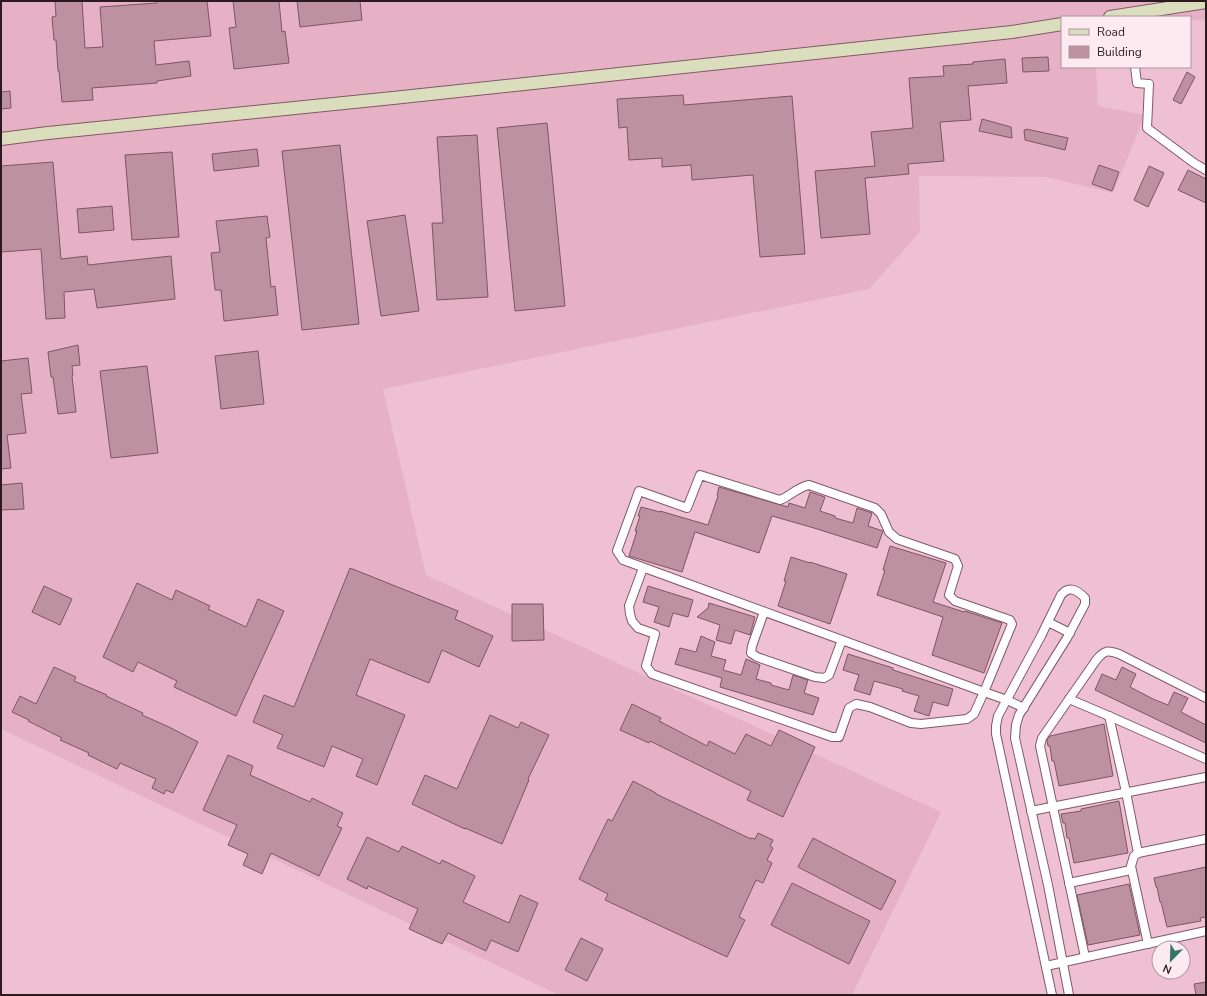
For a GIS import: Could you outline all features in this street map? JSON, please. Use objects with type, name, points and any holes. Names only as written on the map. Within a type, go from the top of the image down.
[{"type":"street","points":[[1127,16],[1206,2]]},
{"type":"street","points":[[1,139],[1012,32],[1061,24]]},
{"type":"street","points":[[1135,68],[1137,83],[1149,84],[1147,128],[1194,163],[1206,170]]},
{"type":"street","points":[[643,568],[629,606],[632,621],[638,628],[655,634],[646,666],[652,674],[832,737],[839,737],[850,708],[856,704],[870,707],[911,723],[921,724],[967,719],[974,714],[984,692],[1012,624],[1010,620],[955,601],[948,595],[958,566],[955,559],[897,539],[889,532],[881,514],[876,508],[809,485],[803,486],[780,500],[700,475],[687,508],[639,491],[617,551],[623,560],[643,568],[842,640],[984,692],[1006,700],[1024,708]]},
{"type":"street","points":[[1052,995],[996,734],[996,726],[998,716],[1061,595],[1065,590],[1070,589],[1079,592],[1084,598],[1085,604],[1070,633],[1020,715],[1016,725],[1015,738],[1048,885],[1069,995]]},
{"type":"street","points":[[764,612],[752,646],[752,653],[757,657],[815,677],[824,678],[829,675],[842,640]]},
{"type":"street","points":[[1048,622],[1070,633]]},
{"type":"street","points":[[1085,957],[1040,746],[1042,738],[1068,699],[1103,652],[1110,651],[1206,698]]},
{"type":"street","points":[[1068,699],[1206,759]]},
{"type":"street","points":[[1109,716],[1138,853]]},
{"type":"street","points":[[1031,811],[1206,777]]},
{"type":"street","points":[[1148,944],[1131,870],[1134,856],[1138,853],[1206,839]]},
{"type":"street","points":[[1069,883],[1131,870]]},
{"type":"street","points":[[1046,966],[1206,931]]},
{"type":"shaded area","points":[[1,1],[1206,1],[1206,19],[1191,21],[1191,16],[1061,16],[1061,68],[1096,68],[1098,106],[1145,115],[1113,193],[1046,177],[919,176],[920,232],[869,289],[383,389],[426,575],[941,812],[852,995],[559,995],[1,729]]},
{"type":"building","points":[[55,1],[82,1],[85,48],[103,47],[100,7],[157,3],[156,1],[207,1],[211,36],[154,41],[156,65],[189,61],[191,76],[157,81],[157,83],[92,88],[93,100],[62,102],[56,40],[54,40],[52,17],[56,16]]},
{"type":"building","points":[[233,1],[279,1],[282,32],[285,31],[289,63],[234,69],[229,28],[236,27]]},
{"type":"building","points":[[297,1],[360,1],[362,20],[300,27]]},
{"type":"building","points":[[1048,57],[1049,71],[1023,72],[1022,58]]},
{"type":"building","points":[[1005,59],[1007,83],[968,86],[971,120],[940,122],[944,161],[908,164],[909,174],[865,178],[870,234],[821,238],[815,171],[875,166],[871,132],[913,128],[909,78],[944,76],[943,66],[973,64],[973,62]]},
{"type":"building","points":[[1187,72],[1195,77],[1181,104],[1173,100]]},
{"type":"building","points":[[10,91],[11,108],[1,109],[1,92]]},
{"type":"building","points":[[683,95],[684,105],[792,96],[805,254],[760,257],[753,175],[692,180],[691,165],[662,167],[662,158],[629,160],[627,127],[619,128],[617,99]]},
{"type":"building","points":[[982,119],[1011,127],[1012,138],[979,131]]},
{"type":"building","points":[[547,123],[565,306],[515,311],[497,128]]},
{"type":"building","points":[[1026,129],[1068,138],[1065,150],[1025,140],[1024,130]]},
{"type":"building","points":[[477,135],[488,297],[437,300],[432,223],[443,223],[437,137]]},
{"type":"building","points":[[340,145],[359,324],[302,330],[282,151]]},
{"type":"building","points":[[257,149],[259,166],[214,171],[212,154]]},
{"type":"building","points":[[172,152],[179,237],[132,240],[125,155]]},
{"type":"building","points":[[53,162],[61,259],[87,256],[88,265],[171,256],[175,299],[97,308],[94,289],[64,292],[65,318],[46,319],[41,249],[1,252],[1,166]]},
{"type":"building","points":[[1099,165],[1119,172],[1112,191],[1092,184]]},
{"type":"building","points":[[1149,166],[1164,173],[1148,207],[1134,200]]},
{"type":"building","points":[[1188,170],[1206,179],[1206,203],[1178,190]]},
{"type":"building","points":[[112,206],[114,230],[79,233],[77,209]]},
{"type":"building","points":[[405,215],[419,311],[381,316],[367,221]]},
{"type":"building","points":[[267,216],[270,237],[266,238],[271,287],[275,286],[278,315],[224,321],[221,290],[215,290],[211,253],[220,252],[216,221]]},
{"type":"building","points":[[78,345],[80,365],[72,366],[76,412],[58,414],[48,352]]},
{"type":"building","points":[[258,351],[264,404],[221,409],[215,356]]},
{"type":"building","points":[[28,358],[32,393],[21,394],[26,433],[7,435],[11,468],[1,469],[1,361]]},
{"type":"building","points":[[147,366],[158,453],[111,458],[100,371]]},
{"type":"building","points":[[22,483],[24,509],[1,510],[1,485]]},
{"type":"building","points":[[719,487],[788,507],[789,503],[805,508],[810,492],[825,497],[820,511],[835,516],[835,518],[853,523],[857,508],[872,513],[868,526],[883,531],[877,548],[772,516],[759,553],[695,532],[682,572],[629,556],[637,531],[635,531],[640,516],[638,516],[641,507],[708,525],[718,496]]},
{"type":"building","points":[[890,546],[946,563],[933,602],[1002,623],[984,673],[932,655],[943,617],[877,595],[885,570],[883,570]]},
{"type":"building","points":[[791,557],[847,574],[830,624],[778,606],[786,581],[784,581]]},
{"type":"building","points":[[350,568],[458,611],[455,619],[493,636],[479,667],[442,650],[429,683],[370,659],[356,695],[405,715],[377,785],[356,776],[363,759],[332,746],[324,767],[277,748],[283,735],[253,722],[264,695],[294,707]]},
{"type":"building","points":[[137,583],[172,600],[176,590],[210,606],[208,609],[246,627],[258,599],[284,611],[236,716],[174,687],[177,681],[138,662],[133,672],[103,657]]},
{"type":"building","points":[[44,586],[72,599],[60,625],[32,612]]},
{"type":"building","points":[[648,586],[693,600],[688,617],[673,613],[669,627],[654,622],[659,607],[643,602]]},
{"type":"building","points":[[709,603],[755,617],[750,635],[735,630],[731,644],[716,640],[720,625],[697,617],[708,608]]},
{"type":"building","points":[[512,604],[543,604],[544,640],[512,641]]},
{"type":"building","points":[[701,636],[715,642],[711,656],[726,660],[723,670],[741,675],[746,659],[760,665],[756,679],[771,683],[771,685],[789,690],[793,675],[808,680],[804,693],[819,698],[813,715],[720,687],[722,678],[675,664],[680,648],[696,652]]},
{"type":"building","points":[[848,654],[953,689],[948,706],[933,702],[929,716],[914,711],[919,696],[902,691],[903,689],[874,681],[870,695],[854,690],[859,675],[843,670]]},
{"type":"building","points":[[54,667],[76,677],[74,681],[107,695],[106,696],[143,713],[142,715],[198,742],[173,793],[166,790],[164,794],[152,788],[156,779],[120,763],[117,769],[88,755],[89,753],[60,740],[62,738],[12,712],[20,696],[36,704]]},
{"type":"building","points":[[1122,667],[1136,674],[1130,687],[1153,699],[1168,705],[1174,692],[1188,698],[1181,712],[1206,725],[1206,743],[1095,690],[1102,674],[1116,680]]},
{"type":"building","points":[[632,704],[661,718],[659,721],[707,746],[709,741],[735,754],[746,734],[771,746],[779,730],[815,747],[783,817],[747,800],[751,791],[650,741],[649,743],[620,730]]},
{"type":"building","points":[[490,715],[518,728],[521,722],[549,735],[528,779],[529,780],[502,844],[465,829],[412,804],[425,775],[457,789]]},
{"type":"building","points":[[1104,724],[1113,776],[1059,786],[1054,761],[1052,761],[1050,746],[1048,746],[1047,740],[1050,736]]},
{"type":"building","points":[[228,755],[253,766],[250,775],[310,802],[312,798],[343,813],[337,826],[342,828],[319,876],[271,853],[262,874],[243,865],[248,854],[228,845],[237,825],[203,810]]},
{"type":"building","points":[[633,781],[656,794],[751,839],[755,839],[758,833],[773,840],[770,846],[773,848],[767,860],[772,863],[763,883],[756,880],[739,917],[745,920],[727,957],[605,900],[608,894],[579,879],[608,819],[612,821]]},
{"type":"building","points":[[1119,801],[1128,853],[1074,863],[1069,838],[1067,838],[1065,823],[1063,823],[1061,814],[1081,811],[1081,809]]},
{"type":"building","points":[[367,837],[399,852],[402,846],[440,864],[442,860],[475,876],[463,902],[509,923],[520,895],[538,903],[518,952],[491,940],[486,951],[448,933],[442,944],[409,929],[418,909],[368,886],[367,889],[347,879]]},
{"type":"building","points":[[813,838],[896,881],[881,910],[798,867]]},
{"type":"building","points":[[1206,867],[1206,917],[1200,918],[1201,921],[1167,927],[1154,878]]},
{"type":"building","points":[[792,883],[870,921],[849,964],[771,925]]},
{"type":"building","points":[[1129,884],[1140,935],[1088,945],[1077,895]]},
{"type":"building","points":[[581,938],[603,949],[587,981],[565,970]]},
{"type":"building","points":[[1206,982],[1206,995],[1196,995],[1194,984]]}]
